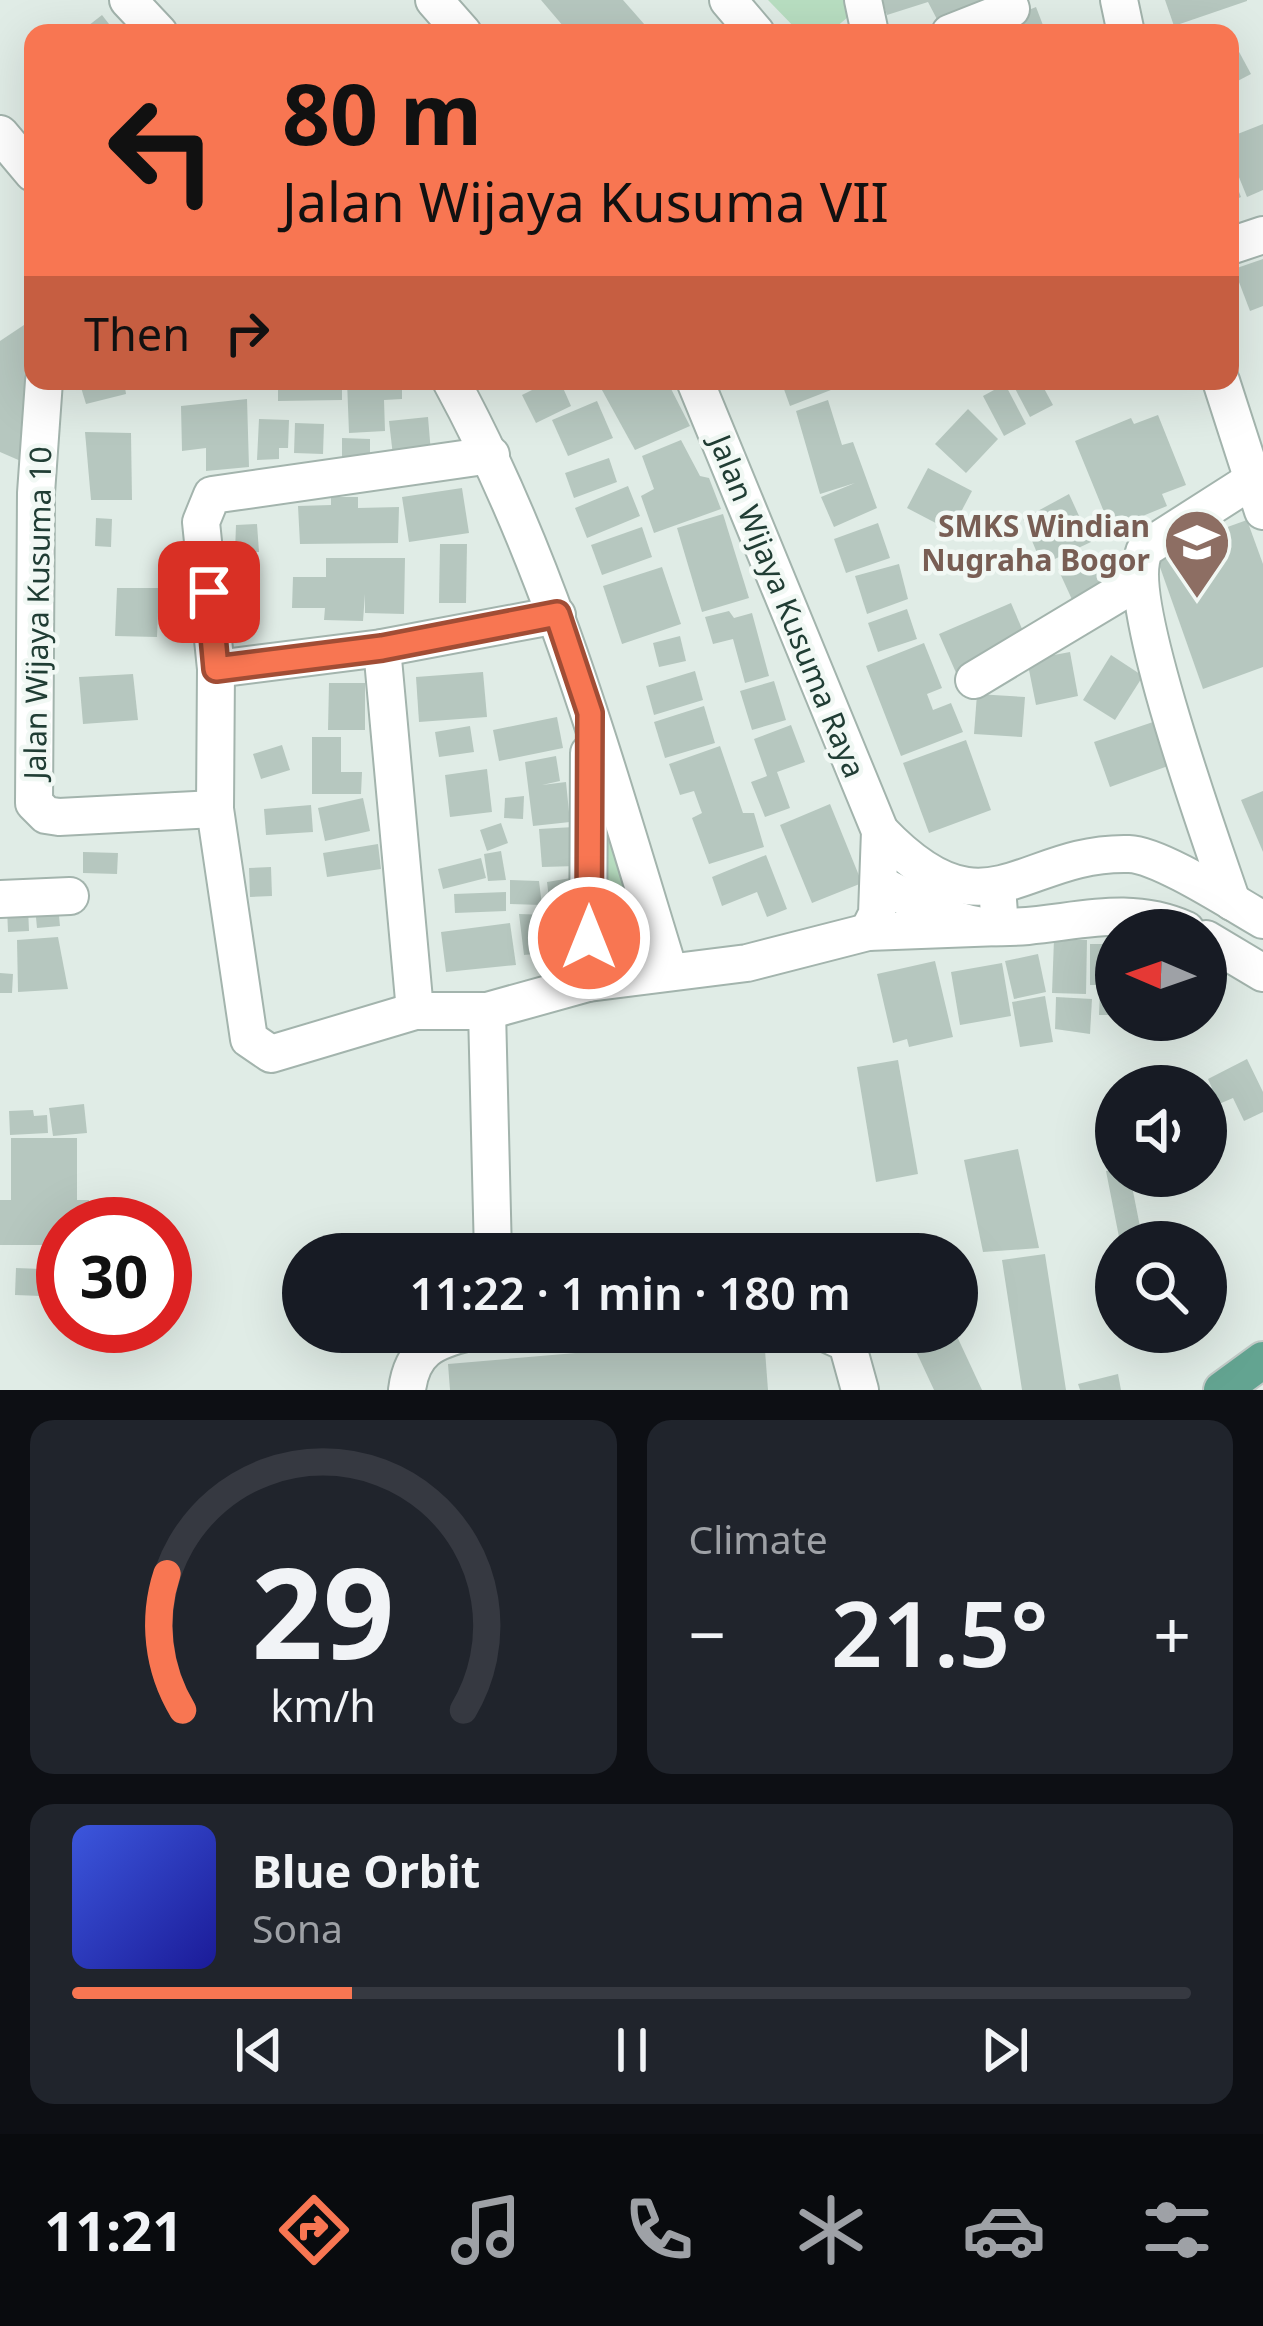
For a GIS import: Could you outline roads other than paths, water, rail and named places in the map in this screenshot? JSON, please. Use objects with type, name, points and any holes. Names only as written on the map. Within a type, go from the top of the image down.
[{"type":"main road","points":[[1222,1390],[1263,1360]]},
{"type":"street","points":[[128,0],[151,24]]},
{"type":"street","points":[[434,0],[455,24]]},
{"type":"street","points":[[728,0],[748,24]]},
{"type":"street","points":[[973,24],[1011,9],[1008,0]]},
{"type":"street","points":[[0,134],[24,162]]},
{"type":"street","name":"Jalan Wijaya Kusuma 10","points":[[42,390],[18,490],[34,803],[46,815],[58,817],[215,809]]},
{"type":"street","points":[[456,390],[491,455],[557,614],[669,971]]},
{"type":"street","name":"Jalan Wijaya Kusuma Raya","points":[[699,390],[880,831],[916,868],[997,887]]},
{"type":"street","points":[[1224,390],[1258,495],[1146,548],[1138,581],[1171,717],[1247,911]]},
{"type":"street","points":[[491,455],[212,495],[201,521],[216,669],[215,809],[249,1039],[258,1050],[271,1054],[415,1011],[487,1011],[588,983],[747,963],[868,932],[1095,918]]},
{"type":"street","points":[[974,680],[1138,581]]},
{"type":"street","points":[[216,669],[382,648],[557,614]]},
{"type":"street","points":[[382,648],[415,1011]]},
{"type":"street","points":[[588,983],[590,713]]},
{"type":"street","name":"Jalan Wijaya Kusuma Raya","points":[[868,932],[877,914],[880,831]]},
{"type":"street","points":[[1000,927],[997,887],[1090,856],[1136,854],[1247,911]]},
{"type":"street","points":[[1136,854],[1136,909]]},
{"type":"street","points":[[879,884],[954,920],[1000,927]]},
{"type":"street","points":[[0,899],[70,896]]},
{"type":"street","points":[[1227,952],[1263,973]]},
{"type":"street","points":[[487,1011],[492,1233]]},
{"type":"street","points":[[407,1390],[414,1360],[421,1353]]},
{"type":"street","points":[[850,1353],[860,1390]]},
{"type":"place","name":"SMKS Windian Nugraha Bogor","points":[[1197,601]]}]
